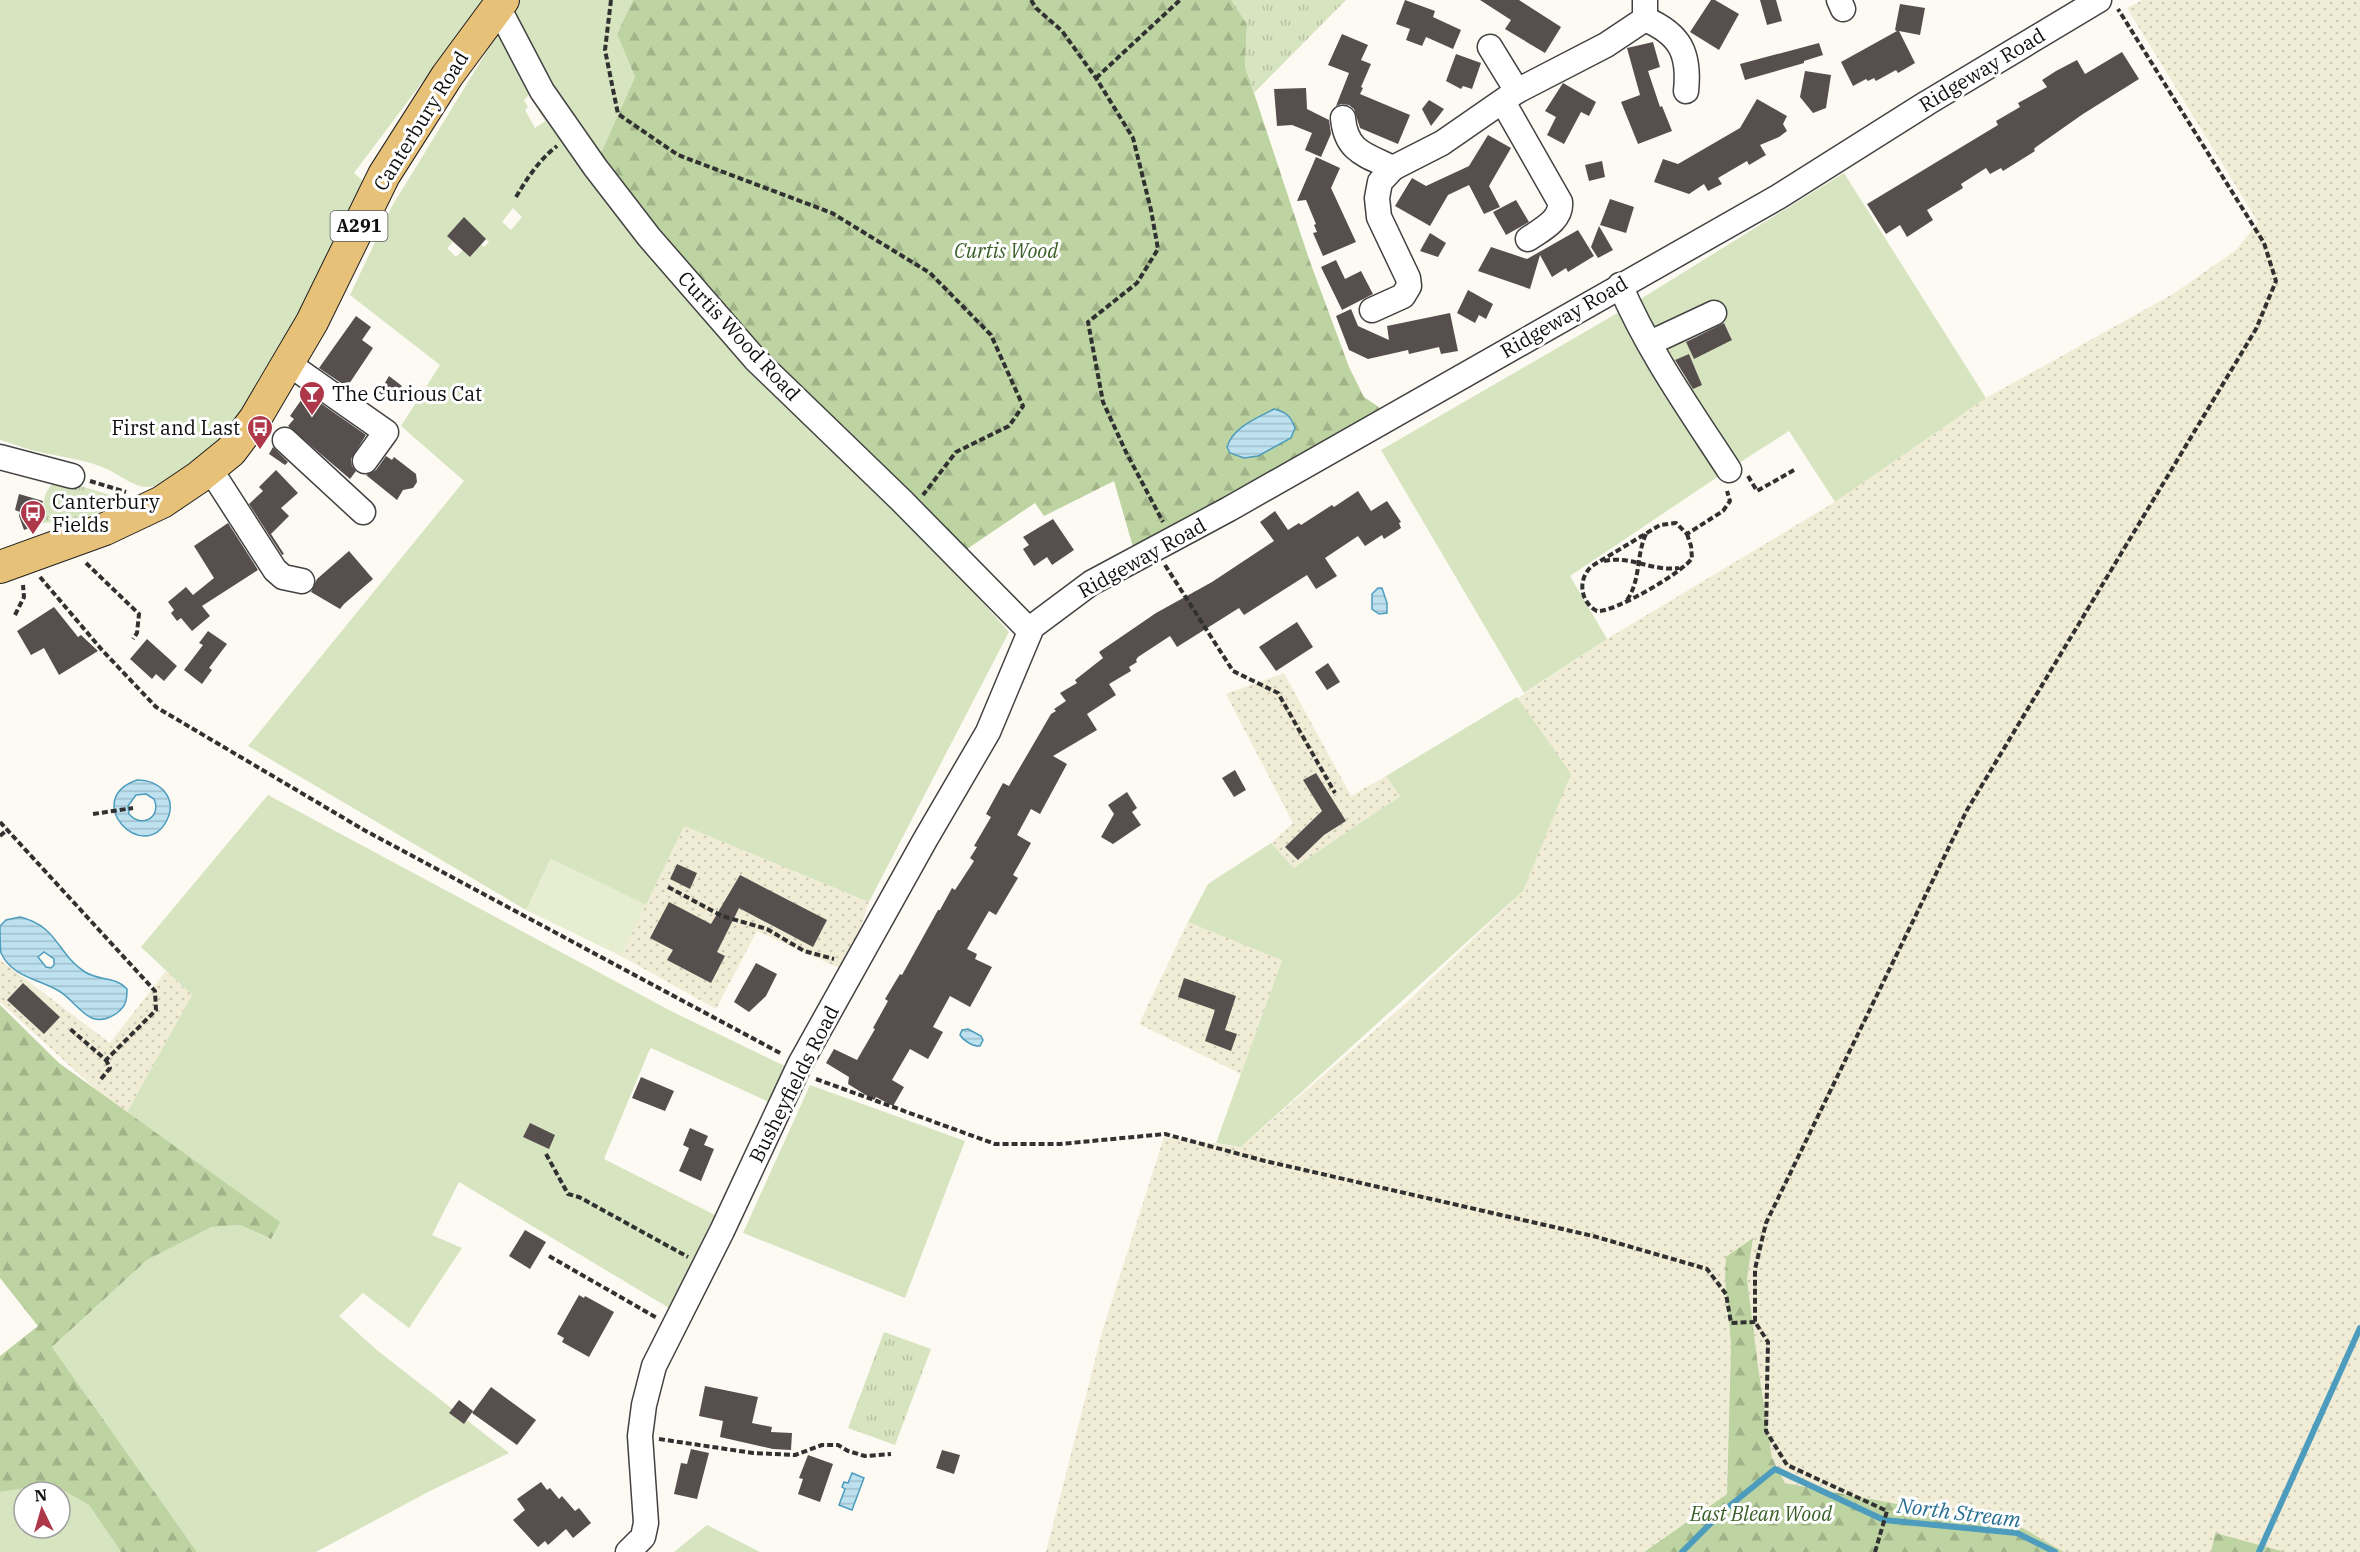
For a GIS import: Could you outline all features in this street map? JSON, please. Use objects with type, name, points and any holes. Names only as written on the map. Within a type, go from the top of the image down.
[{"type":"main road","name":"Canterbury Road","points":[[10,560],[74,540],[162,502],[210,469],[231,451],[255,419],[289,364],[384,175],[447,76],[501,3]]},
{"type":"street","name":"Ridgeway Road","points":[[1029,629],[1091,583],[1239,504],[1778,197],[1927,103],[2107,1]]},
{"type":"street","name":"Curtis Wood Road","points":[[501,3],[542,91],[649,237],[755,359],[911,510],[1029,629]]},
{"type":"street","points":[[1372,310],[1403,296],[1408,290],[1409,282],[1405,271],[1379,217],[1377,198],[1380,182],[1393,168],[1442,142],[1510,97],[1606,45],[1645,10],[1680,45],[1686,59],[1688,74],[1686,91]]},
{"type":"street","points":[[1490,47],[1510,97],[1560,202],[1559,213],[1554,220],[1528,239]]},
{"type":"street","points":[[1343,118],[1344,132],[1349,144],[1358,151],[1393,168]]},
{"type":"street","points":[[1620,285],[1629,308],[1675,387],[1729,470]]},
{"type":"street","points":[[1650,343],[1714,313]]},
{"type":"street","points":[[289,364],[386,432],[365,461]]},
{"type":"street","points":[[255,419],[283,439],[363,513]]},
{"type":"street","points":[[0,457],[72,476]]},
{"type":"street","points":[[210,469],[275,570],[283,577],[302,581]]},
{"type":"street","name":"Busheyfields Road","points":[[628,1552],[644,1537],[646,1523],[640,1436],[644,1405],[654,1366],[705,1266],[800,1064],[988,732],[1029,629]]},
{"type":"path","points":[[611,0],[605,50],[618,114],[678,155],[832,213],[930,273],[991,335],[1023,406],[1009,426],[956,452],[911,510]]},
{"type":"path","points":[[1031,0],[1036,8],[1062,31],[1096,78],[1133,138],[1158,249],[1137,283],[1088,322],[1103,402],[1164,544],[1233,671],[1278,693],[1335,793]]},
{"type":"path","points":[[1096,78],[1180,0]]},
{"type":"path","points":[[1875,1552],[1887,1511],[1787,1465],[1766,1431],[1768,1342],[1755,1322],[1755,1269],[1767,1223],[1967,810],[2256,329],[2276,281],[2264,243],[2107,1]]},
{"type":"path","points":[[516,197],[532,171],[546,155],[573,136]]},
{"type":"path","points":[[1687,534],[1727,507],[1729,495],[1720,479],[1722,474],[1738,466],[1744,470],[1757,491],[1796,469]]},
{"type":"path","points":[[72,476],[162,502]]},
{"type":"path","points":[[1668,523],[1676,524],[1687,534],[1693,553],[1689,562],[1683,567],[1613,609],[1601,611],[1592,608],[1587,602],[1582,588],[1583,579],[1588,570],[1599,562],[1647,532],[1668,523]]},
{"type":"path","points":[[1624,603],[1634,587],[1640,548],[1647,532]]},
{"type":"path","points":[[74,540],[139,614],[137,633],[133,639]]},
{"type":"path","points":[[1599,562],[1623,558],[1655,568],[1683,567]]},
{"type":"path","points":[[10,560],[102,650],[156,707],[364,830],[800,1064],[815,1079],[996,1144],[1060,1143],[1165,1134],[1265,1161],[1593,1236],[1707,1269],[1726,1294],[1731,1323],[1755,1322]]},
{"type":"path","points":[[10,560],[24,588],[24,597],[15,615]]},
{"type":"path","points":[[93,814],[133,808]]},
{"type":"path","points":[[0,822],[155,991],[156,1010],[106,1060]]},
{"type":"path","points":[[0,836],[7,830]]},
{"type":"path","points":[[668,887],[722,916],[767,929],[804,951],[855,964]]},
{"type":"path","points":[[69,1028],[106,1060],[110,1068],[100,1079]]},
{"type":"path","points":[[546,1154],[568,1194],[579,1197],[705,1266]]},
{"type":"path","points":[[549,1256],[673,1328]]},
{"type":"path","points":[[640,1436],[753,1453],[795,1455],[822,1445],[838,1445],[865,1456],[891,1454]]},
{"type":"shaded area","points":[[2143,0],[2360,0],[2360,1552],[2277,1552],[2214,1534],[2211,1552],[2064,1552],[2021,1527],[1785,1483],[1772,1459],[1758,1366],[1747,1279],[1753,1239],[1725,1279],[1731,1344],[1727,1494],[1643,1552],[1046,1552],[1103,1329],[1164,1137],[1241,1147],[1405,1004],[1523,891],[1539,730],[1518,698],[1607,639],[1835,502],[1986,398],[2173,294],[2236,250],[2258,222],[2127,8]]},
{"type":"shaded area","points":[[1284,673],[1351,796],[1386,776],[1400,795],[1350,832],[1294,868],[1271,843],[1293,823],[1226,694]]},
{"type":"shaded area","points":[[684,826],[869,902],[846,971],[757,931],[716,1009],[621,956]]},
{"type":"shaded area","points":[[1188,922],[1282,959],[1241,1074],[1139,1024]]},
{"type":"shaded area","points":[[0,960],[110,1043],[166,971],[192,995],[125,1116],[0,1002]]},
{"type":"green space","points":[[0,0],[484,0],[354,173],[369,186],[331,262],[276,362],[245,410],[212,450],[179,477],[146,487],[132,483],[91,463],[35,451],[0,440]]},
{"type":"green space","points":[[503,0],[633,0],[617,34],[635,77],[595,168],[1009,632],[869,902],[684,826],[646,905],[551,859],[526,910],[248,746],[464,481],[401,426],[440,365],[350,295],[392,206],[498,33],[589,173]],"holes":[[[529,95],[545,121],[535,128],[525,110],[528,107],[524,100]],[[513,208],[522,217],[511,230],[502,222]],[[464,218],[489,242],[484,247],[476,240],[475,252],[470,257],[463,250],[456,257],[447,248],[453,242],[447,236]]]},
{"type":"green space","name":"Curtis Wood","points":[[633,0],[1234,0],[1247,25],[1245,66],[1309,259],[1349,367],[1364,397],[1392,416],[1135,554],[1114,481],[1044,516],[1035,503],[964,551],[755,359],[595,167],[635,77],[617,34]]},
{"type":"green space","points":[[1231,0],[1346,0],[1254,93],[1245,66],[1247,25]]},
{"type":"green space","points":[[1844,173],[1986,398],[1835,502],[1789,431],[1570,576],[1607,639],[1524,693],[1381,450],[1621,311]],"holes":[[[1722,319],[1732,339],[1694,358],[1686,342],[1693,338],[1691,335]],[[1689,354],[1698,375],[1680,384],[1670,363]]]},
{"type":"green space","points":[[60,480],[131,501],[78,520],[42,523],[47,491]]},
{"type":"green space","points":[[1517,697],[1571,774],[1523,891],[1241,1147],[1216,1143],[1282,960],[1188,922],[1208,884],[1271,843],[1294,868],[1400,796],[1386,776]]},
{"type":"green space","points":[[268,795],[671,1011],[789,1068],[773,1104],[651,1048],[649,1051],[604,1159],[719,1217],[674,1311],[459,1182],[432,1235],[462,1248],[409,1328],[363,1293],[339,1316],[378,1351],[509,1453],[430,1491],[316,1552],[197,1552],[52,1347],[147,1260],[212,1227],[240,1225],[270,1239],[125,1116],[192,995],[141,947]]},
{"type":"green space","points":[[551,859],[646,905],[621,956],[526,910]]},
{"type":"green space","points":[[0,1005],[59,1063],[280,1222],[271,1239],[240,1225],[212,1227],[147,1260],[52,1347],[197,1552],[121,1552],[89,1505],[72,1495],[72,1480],[12,1480],[12,1490],[0,1492],[0,1356],[38,1326],[0,1278]]},
{"type":"green space","points":[[810,1085],[965,1141],[905,1298],[743,1233]]},
{"type":"green space","name":"East Blean Wood","points":[[1753,1238],[1747,1279],[1758,1366],[1772,1458],[1785,1483],[2021,1527],[2064,1552],[1644,1552],[1727,1494],[1731,1344],[1725,1279],[1726,1257]]},
{"type":"green space","points":[[884,1332],[931,1349],[895,1445],[848,1428]]},
{"type":"green space","points":[[12,1490],[12,1540],[72,1540],[72,1495],[89,1505],[121,1552],[0,1552],[0,1492]]},
{"type":"green space","points":[[707,1525],[760,1552],[674,1552]]},
{"type":"green space","points":[[2215,1533],[2285,1552],[2211,1552]]},
{"type":"water","points":[[1274,409],[1285,413],[1292,421],[1295,428],[1291,438],[1258,456],[1244,458],[1230,453],[1227,447],[1234,434],[1246,424]]},
{"type":"water","points":[[1378,588],[1382,588],[1387,603],[1387,613],[1379,614],[1372,609],[1372,594]]},
{"type":"water","points":[[137,780],[145,780],[159,786],[164,791],[170,804],[170,812],[167,820],[157,832],[145,836],[132,833],[122,825],[115,814],[114,801],[121,789]],"holes":[[[146,794],[154,799],[155,811],[149,819],[140,821],[129,814],[128,806],[136,795]]]},
{"type":"water","points":[[20,917],[33,921],[50,934],[68,957],[85,972],[122,985],[127,989],[126,1000],[122,1008],[107,1018],[99,1020],[91,1018],[59,991],[12,967],[1,953],[0,926],[6,920]],"holes":[[[44,952],[54,959],[54,965],[51,968],[46,967],[38,957]]]},
{"type":"water","points":[[968,1029],[981,1036],[983,1040],[980,1046],[969,1043],[960,1035],[962,1030]]},
{"type":"water","points":[[852,1473],[864,1478],[852,1510],[839,1505],[845,1489],[842,1487],[844,1482],[848,1483]]},
{"type":"building","points":[[1405,0],[1435,11],[1433,17],[1461,30],[1453,49],[1426,37],[1422,46],[1406,40],[1410,29],[1396,24]]},
{"type":"building","points":[[1480,0],[1519,0],[1561,27],[1545,53],[1505,29],[1511,20]]},
{"type":"building","points":[[1711,0],[1739,14],[1719,50],[1690,32]]},
{"type":"building","points":[[1760,0],[1776,0],[1782,21],[1767,25]]},
{"type":"building","points":[[1900,4],[1925,8],[1920,35],[1899,31],[1915,63],[1898,73],[1896,70],[1876,81],[1874,78],[1868,81],[1866,79],[1853,86],[1841,62],[1897,31],[1895,30]]},
{"type":"building","points":[[1342,34],[1368,45],[1361,60],[1371,64],[1360,94],[1410,115],[1398,144],[1360,128],[1354,109],[1349,105],[1336,106],[1349,73],[1328,65]]},
{"type":"building","points":[[1653,42],[1660,67],[1648,71],[1660,107],[1662,106],[1672,131],[1638,144],[1621,102],[1640,95],[1627,48]]},
{"type":"building","points":[[1819,43],[1823,55],[1804,61],[1804,63],[1745,80],[1740,64]]},
{"type":"building","points":[[2122,52],[2139,79],[2083,114],[2036,147],[2035,151],[2003,171],[2001,168],[1990,174],[1986,168],[1961,184],[1963,188],[1927,210],[1933,220],[1907,237],[1900,225],[1886,234],[1867,204],[1998,125],[1996,121],[2020,107],[2018,103],[2047,87],[2042,80],[2056,71],[2077,60],[2085,74]]},
{"type":"building","points":[[1456,54],[1481,63],[1472,89],[1463,86],[1461,89],[1446,81]]},
{"type":"building","points":[[1805,71],[1831,75],[1826,108],[1813,113],[1800,97]]},
{"type":"building","points":[[1563,83],[1596,102],[1589,116],[1581,112],[1564,144],[1547,135],[1556,117],[1545,111]]},
{"type":"building","points":[[1306,88],[1307,109],[1329,120],[1331,134],[1321,157],[1305,150],[1312,133],[1292,125],[1277,126],[1274,89]]},
{"type":"building","points":[[1757,99],[1787,116],[1783,124],[1787,131],[1760,145],[1766,155],[1749,165],[1747,161],[1718,178],[1722,184],[1708,191],[1704,184],[1689,194],[1654,182],[1663,159],[1678,164],[1740,128]]},
{"type":"building","points":[[1429,100],[1444,109],[1431,126],[1422,109]]},
{"type":"building","points":[[1488,135],[1511,148],[1489,186],[1500,207],[1484,214],[1469,185],[1448,195],[1430,226],[1395,206],[1412,178],[1426,186],[1469,166]]},
{"type":"building","points":[[1316,157],[1340,168],[1331,188],[1356,242],[1323,256],[1313,233],[1317,232],[1314,225],[1316,224],[1306,200],[1297,201]]},
{"type":"building","points":[[1602,161],[1605,177],[1589,181],[1585,165]]},
{"type":"building","points":[[1610,199],[1634,207],[1626,233],[1600,225]]},
{"type":"building","points":[[1516,200],[1529,222],[1506,235],[1493,212]]},
{"type":"building","points":[[464,217],[486,239],[470,257],[447,236]]},
{"type":"building","points":[[1599,226],[1613,250],[1598,258],[1591,247]]},
{"type":"building","points":[[1578,230],[1594,256],[1568,272],[1566,268],[1552,277],[1540,255],[1530,289],[1478,271],[1491,247],[1527,259]]},
{"type":"building","points":[[1430,233],[1446,243],[1438,257],[1420,251]]},
{"type":"building","points":[[1336,260],[1345,279],[1361,271],[1373,294],[1342,310],[1321,267]]},
{"type":"building","points":[[1468,290],[1493,304],[1486,319],[1479,315],[1475,323],[1457,313]]},
{"type":"building","points":[[1351,309],[1358,326],[1389,340],[1387,326],[1450,313],[1458,351],[1441,354],[1439,347],[1409,354],[1408,350],[1368,359],[1349,350],[1336,316]]},
{"type":"building","points":[[356,316],[371,327],[362,340],[373,348],[347,387],[319,368]]},
{"type":"building","points":[[1724,323],[1732,340],[1694,359],[1686,342]]},
{"type":"building","points":[[1689,354],[1702,385],[1693,389],[1675,360]]},
{"type":"building","points":[[389,376],[402,386],[391,400],[379,393]]},
{"type":"building","points":[[306,393],[366,435],[351,459],[356,471],[350,479],[288,426],[294,419],[290,416]]},
{"type":"building","points":[[273,447],[288,462],[285,465],[269,454]]},
{"type":"building","points":[[386,456],[392,460],[394,457],[416,474],[417,482],[413,488],[403,490],[397,500],[366,475],[376,470]]},
{"type":"building","points":[[276,470],[298,493],[281,508],[289,516],[271,534],[284,554],[282,555],[249,504],[263,491],[259,487]]},
{"type":"building","points":[[1358,491],[1371,511],[1387,501],[1401,522],[1399,523],[1401,528],[1384,539],[1382,535],[1365,546],[1358,536],[1325,558],[1337,576],[1316,589],[1307,575],[1244,615],[1239,608],[1177,647],[1170,636],[1138,657],[1137,662],[1129,667],[1131,671],[1109,684],[1116,695],[1087,714],[1097,730],[1053,756],[1067,764],[1040,814],[1031,809],[1017,835],[1031,843],[1013,875],[1018,878],[996,915],[989,911],[967,949],[977,954],[975,959],[992,967],[970,1007],[950,996],[933,1027],[943,1032],[928,1059],[910,1049],[892,1080],[904,1087],[893,1106],[876,1097],[874,1100],[848,1084],[849,1077],[826,1063],[834,1049],[857,1060],[888,1001],[885,999],[900,974],[902,975],[952,888],[955,890],[974,861],[970,858],[977,847],[974,846],[991,817],[986,814],[1003,783],[1009,786],[1051,714],[1056,711],[1054,709],[1066,701],[1060,693],[1077,683],[1075,680],[1103,658],[1099,652],[1156,613],[1212,582],[1274,541],[1260,522],[1275,511],[1288,530],[1299,523],[1301,525],[1332,505],[1334,507]]},
{"type":"building","points":[[19,494],[43,501],[35,526],[24,530],[19,516],[20,512],[15,510]]},
{"type":"building","points":[[1053,519],[1074,550],[1052,565],[1047,557],[1034,566],[1023,549],[1029,545],[1023,537]]},
{"type":"building","points":[[228,523],[258,570],[202,606],[210,616],[192,631],[181,618],[177,621],[171,613],[174,610],[168,602],[186,587],[193,595],[214,578],[194,546]]},
{"type":"building","points":[[349,551],[373,579],[340,609],[311,592],[317,579]]},
{"type":"building","points":[[54,607],[78,637],[81,635],[98,651],[59,675],[44,648],[31,655],[17,631]]},
{"type":"building","points":[[1297,622],[1313,647],[1276,671],[1259,647]]},
{"type":"building","points":[[208,631],[227,644],[209,668],[212,670],[202,684],[184,670],[203,645],[199,643]]},
{"type":"building","points":[[147,639],[177,666],[164,681],[156,674],[152,679],[130,659]]},
{"type":"building","points":[[1328,663],[1340,682],[1327,690],[1315,672]]},
{"type":"building","points":[[1235,770],[1246,790],[1234,797],[1222,778]]},
{"type":"building","points":[[1316,773],[1346,821],[1324,835],[1298,860],[1285,847],[1322,811],[1303,780]]},
{"type":"building","points":[[1127,792],[1137,808],[1132,812],[1141,825],[1113,844],[1101,837],[1114,814],[1108,805]]},
{"type":"building","points":[[677,864],[697,873],[690,889],[670,879]]},
{"type":"building","points":[[740,875],[827,920],[813,947],[739,908],[717,952],[725,956],[711,983],[667,960],[673,950],[650,938],[669,902],[711,924]]},
{"type":"building","points":[[756,963],[777,974],[766,996],[749,1012],[734,1002]]},
{"type":"building","points":[[1184,978],[1236,996],[1225,1030],[1237,1034],[1231,1051],[1205,1041],[1215,1010],[1178,997]]},
{"type":"building","points":[[23,983],[60,1017],[44,1034],[7,1000]]},
{"type":"building","points":[[641,1077],[674,1091],[665,1111],[632,1098]]},
{"type":"building","points":[[530,1123],[555,1135],[549,1149],[523,1137]]},
{"type":"building","points":[[690,1128],[708,1136],[704,1145],[714,1149],[701,1181],[679,1171],[689,1148],[683,1145]]},
{"type":"building","points":[[525,1230],[546,1242],[530,1269],[509,1256]]},
{"type":"building","points":[[579,1295],[614,1312],[589,1357],[562,1342],[564,1338],[557,1334]]},
{"type":"building","points":[[705,1386],[758,1397],[752,1423],[772,1427],[771,1432],[792,1433],[791,1450],[773,1449],[720,1437],[723,1421],[699,1416]]},
{"type":"building","points":[[491,1387],[536,1420],[517,1445],[472,1413]]},
{"type":"building","points":[[459,1400],[473,1411],[464,1424],[449,1413]]},
{"type":"building","points":[[691,1449],[709,1453],[697,1499],[674,1494],[681,1463],[687,1464]]},
{"type":"building","points":[[942,1450],[960,1455],[954,1474],[936,1468]]},
{"type":"building","points":[[808,1455],[833,1464],[820,1502],[798,1494],[803,1479],[799,1478]]},
{"type":"building","points":[[541,1482],[547,1490],[550,1488],[559,1499],[562,1496],[575,1511],[579,1508],[591,1523],[573,1538],[566,1529],[548,1545],[545,1541],[538,1547],[513,1520],[525,1510],[517,1499]]},
{"type":"waterway","name":"North Stream","points":[[2259,1552],[2360,1328]]},
{"type":"waterway","name":"North Stream","points":[[1682,1552],[1722,1512],[1775,1469],[1884,1520],[2017,1533],[2055,1552]]},
{"type":"place","name":"The Curious Cat","points":[[312,417]]},
{"type":"place","name":"First and Last","points":[[260,451]]},
{"type":"place","name":"Canterbury Fields","points":[[33,536]]}]
